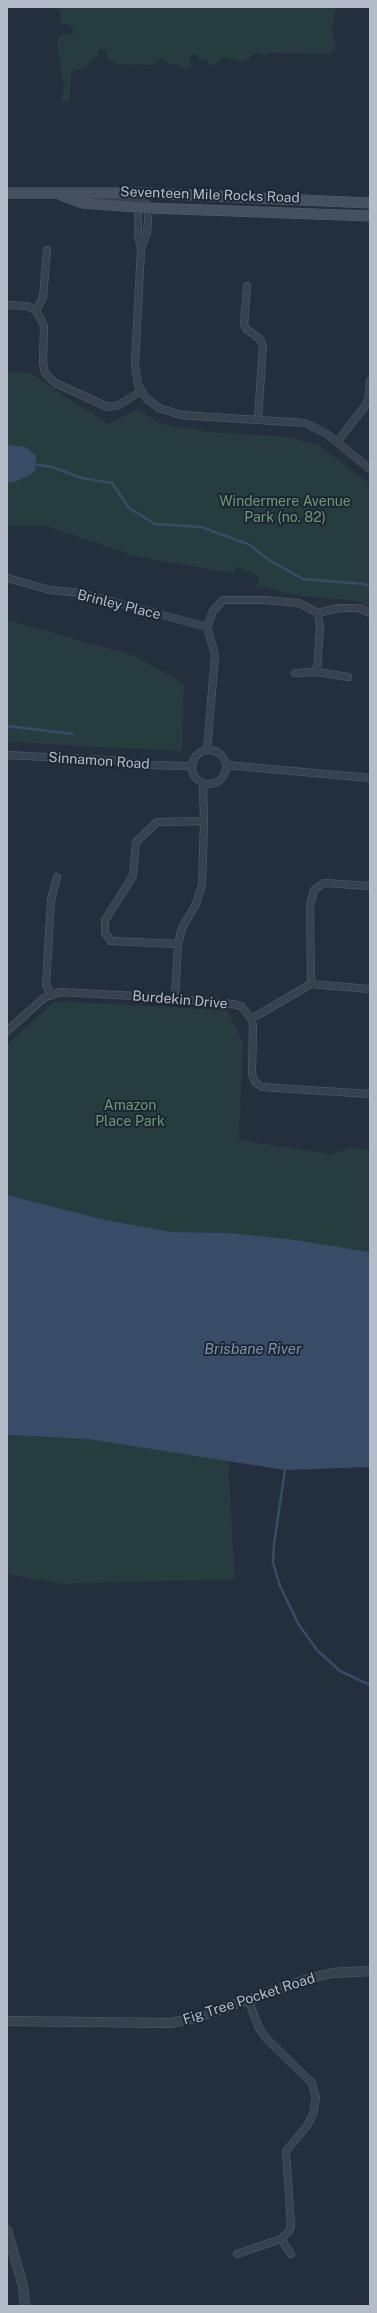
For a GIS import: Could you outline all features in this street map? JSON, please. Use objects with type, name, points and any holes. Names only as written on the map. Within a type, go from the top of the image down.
[{"type":"main road","name":"Seventeen Mile Rocks Road","points":[[51,192],[83,203],[370,203]]},
{"type":"main road","name":"Seventeen Mile Rocks Road","points":[[7,193],[85,192],[144,202],[370,216]]},
{"type":"street","points":[[141,249],[147,232],[144,202]]},
{"type":"street","points":[[144,202],[138,234],[141,249],[135,366],[137,380],[142,391],[151,403],[173,414],[305,423],[318,429],[370,469]]},
{"type":"street","points":[[36,310],[43,298],[47,250]]},
{"type":"street","points":[[246,286],[244,324],[246,329],[260,339],[263,346],[258,419]]},
{"type":"street","points":[[7,305],[27,306],[36,310],[44,326],[43,363],[45,373],[55,382],[108,407],[119,405],[142,391]]},
{"type":"street","points":[[336,442],[365,406],[370,381]]},
{"type":"street","name":"Brinley Place","points":[[7,578],[50,590],[81,593],[207,627]]},
{"type":"street","points":[[207,750],[215,655],[207,627],[213,611],[223,600],[264,600],[299,603],[318,613],[338,608],[359,608],[370,613]]},
{"type":"street","points":[[316,672],[320,628],[318,613]]},
{"type":"street","points":[[295,673],[316,672],[348,677]]},
{"type":"street","points":[[207,750],[217,752],[224,760],[226,765],[223,776],[219,780],[209,784],[203,783],[194,776],[191,766],[196,755],[207,750]]},
{"type":"street","name":"Sinnamon Road","points":[[7,756],[191,766]]},
{"type":"street","points":[[226,765],[370,778]]},
{"type":"street","points":[[175,999],[178,944],[182,928],[201,893],[204,822],[203,783]]},
{"type":"street","points":[[178,944],[111,941],[105,933],[105,920],[133,876],[136,842],[157,822],[204,822]]},
{"type":"street","points":[[7,1031],[50,994],[46,985],[51,900],[57,877]]},
{"type":"street","points":[[311,984],[310,906],[314,890],[324,883],[370,886]]},
{"type":"street","points":[[370,989],[311,984],[251,1018],[253,1025],[252,1074],[255,1082],[262,1087],[370,1094]]},
{"type":"street","name":"Burdekin Drive","points":[[50,994],[60,992],[175,999],[241,1006],[251,1018]]},
{"type":"street","name":"Fig Tree Pocket Road","points":[[7,2021],[171,2023],[195,2018],[308,1979],[332,1973],[370,1971]]},
{"type":"street","points":[[237,2254],[281,2239],[291,2226],[286,2151],[307,2126],[313,2114],[316,2098],[312,2083],[266,2038],[259,2028],[248,1999]]},
{"type":"street","points":[[7,2230],[23,2286],[24,2306]]},
{"type":"street","points":[[281,2239],[291,2254]]},
{"type":"green space","points":[[56,7],[336,7],[332,32],[336,47],[331,54],[269,53],[265,56],[258,53],[253,54],[248,60],[241,62],[224,57],[214,65],[208,65],[206,60],[198,60],[198,55],[193,54],[189,57],[191,65],[188,68],[180,66],[177,63],[172,66],[161,58],[154,65],[117,64],[108,59],[105,50],[99,49],[98,55],[84,68],[72,72],[69,101],[61,101],[64,85],[57,44],[59,36],[68,33],[71,35],[74,32],[72,27],[61,22],[60,12]]},
{"type":"green space","name":"Windermere Avenue Park (no. 82)","points":[[7,372],[30,373],[108,424],[138,409],[159,423],[210,432],[278,436],[297,439],[320,446],[370,484],[370,607],[357,601],[299,596],[257,586],[259,577],[238,567],[233,573],[138,557],[46,526],[7,526]]},
{"type":"green space","points":[[7,620],[136,656],[184,684],[182,751],[7,742]]},
{"type":"green space","name":"Amazon Place Park","points":[[55,1001],[227,1010],[243,1041],[239,1140],[330,1154],[354,1147],[370,1151],[370,1252],[289,1239],[230,1233],[173,1232],[105,1220],[7,1195],[7,1044]]},
{"type":"green space","points":[[7,1435],[88,1439],[228,1460],[235,1579],[60,1584],[7,1574]]},
{"type":"water","points":[[7,445],[26,447],[36,456],[35,472],[17,481],[7,483]]},
{"type":"water","name":"Brisbane River","points":[[7,1195],[105,1220],[173,1232],[230,1233],[289,1239],[370,1252],[370,1467],[285,1470],[88,1439],[7,1435]]},
{"type":"waterway","points":[[33,464],[52,467],[82,478],[112,483],[129,508],[155,524],[201,527],[248,544],[269,560],[303,579],[364,584],[370,587]]},
{"type":"waterway","points":[[7,726],[73,734]]},
{"type":"waterway","points":[[285,1470],[274,1544],[273,1563],[280,1586],[299,1625],[317,1650],[340,1671],[370,1685]]}]
